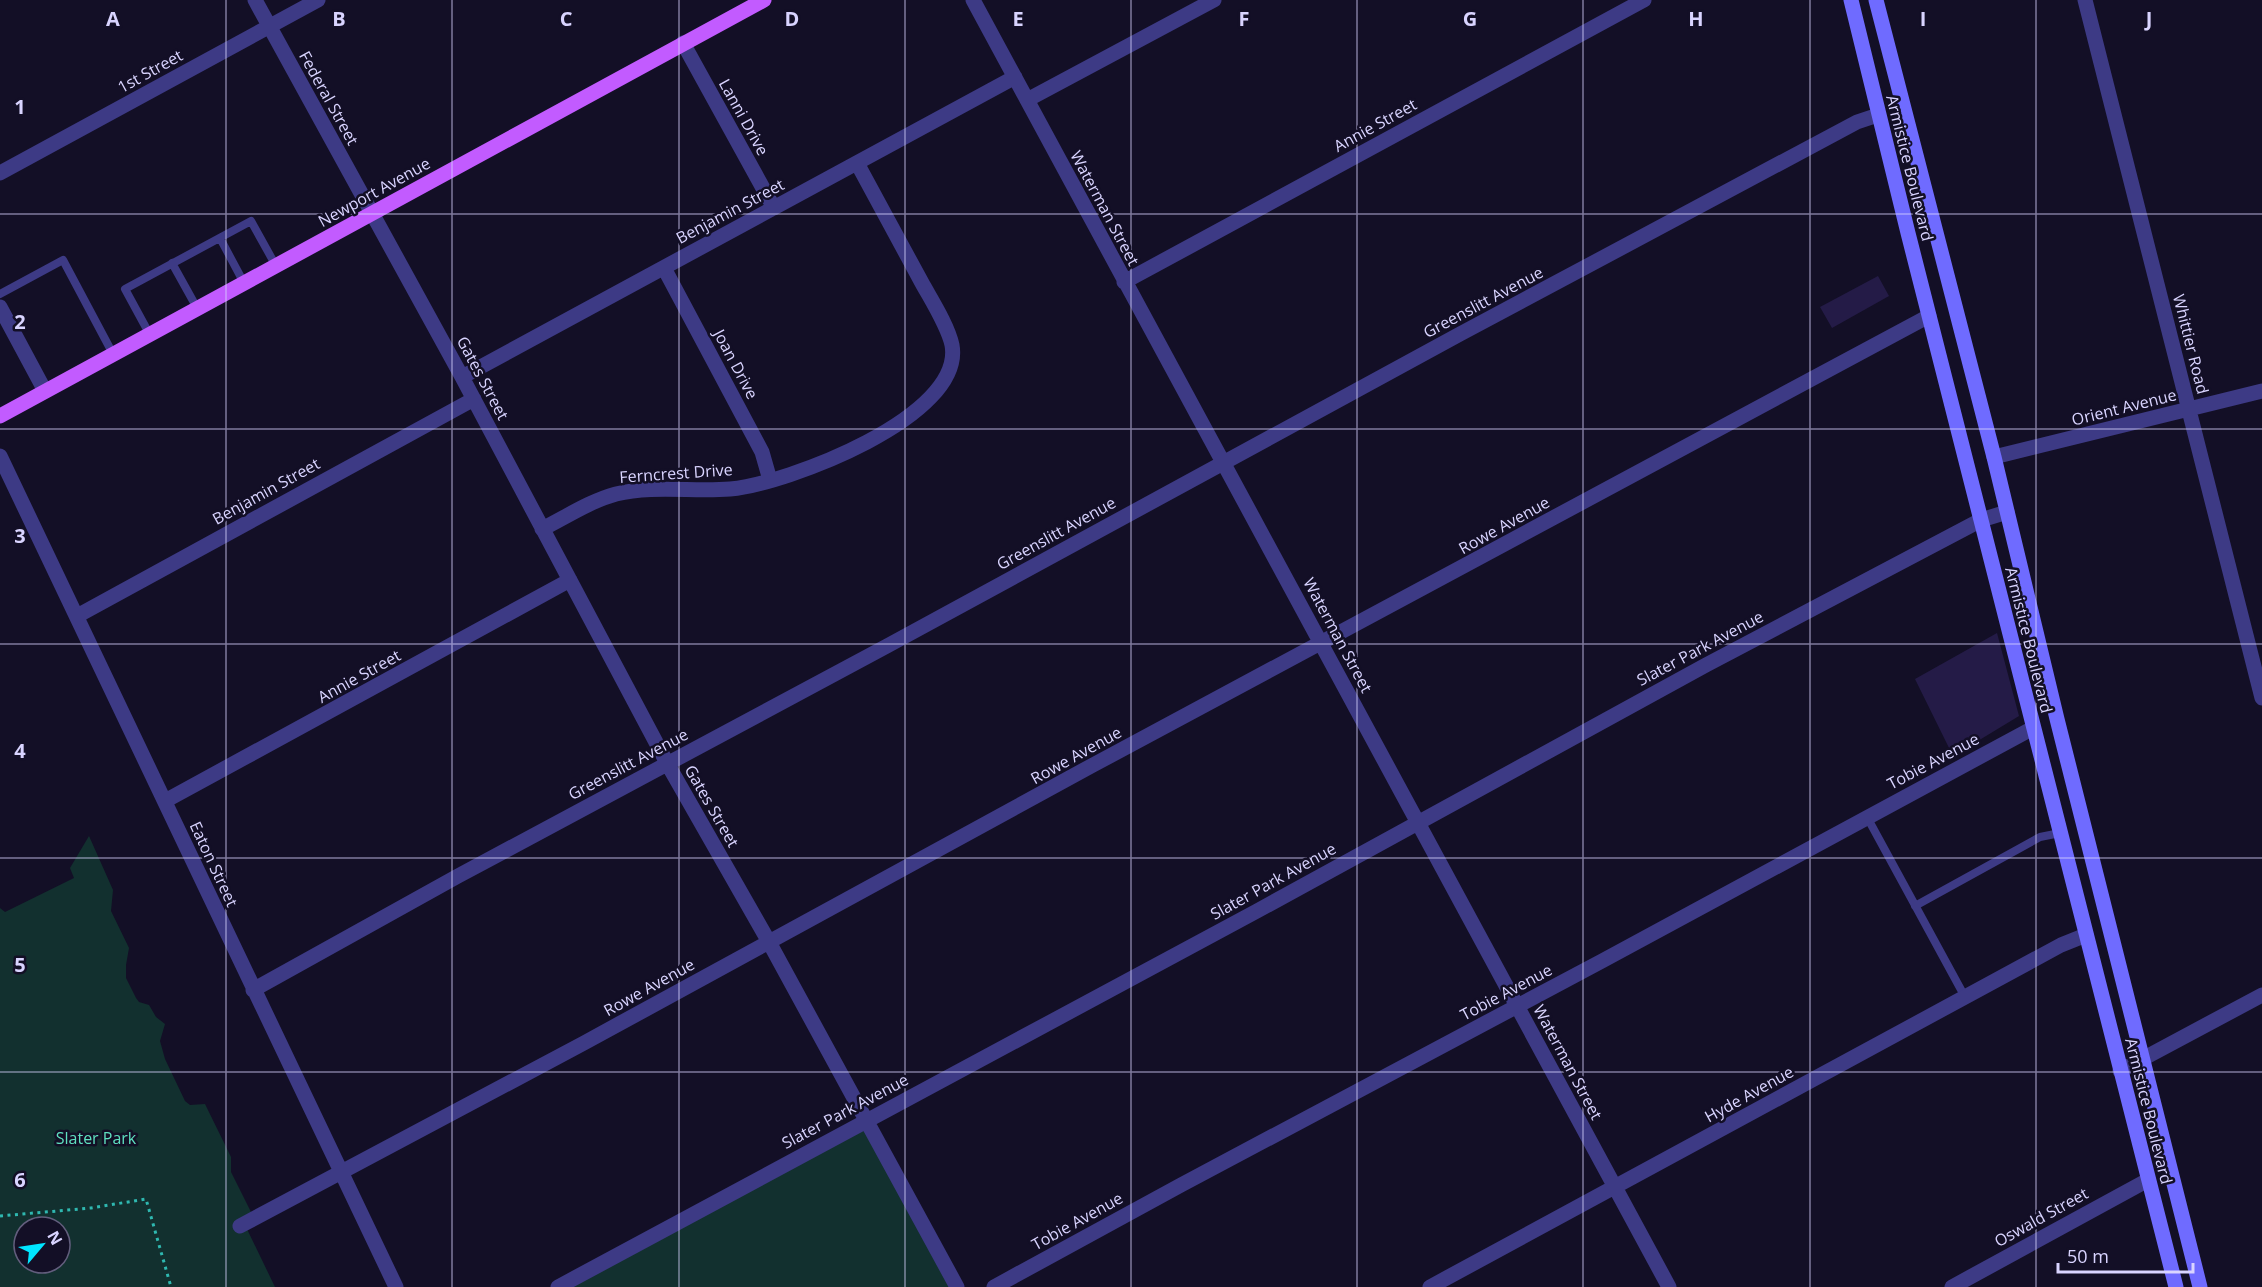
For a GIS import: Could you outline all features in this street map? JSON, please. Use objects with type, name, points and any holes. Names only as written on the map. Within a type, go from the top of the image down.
[{"type":"main road","name":"Newport Avenue","points":[[0,416],[764,0]]},
{"type":"main road","name":"Armistice Boulevard","points":[[1851,0],[1878,115],[2176,1287]]},
{"type":"main road","name":"Armistice Boulevard","points":[[1876,0],[1994,457],[2200,1287]]},
{"type":"street","name":"Federal Street","points":[[255,0],[371,214]]},
{"type":"street","name":"1st Street","points":[[0,173],[318,0]]},
{"type":"street","name":"Waterman Street","points":[[973,0],[1223,464],[1323,643],[1417,823],[1669,1287]]},
{"type":"street","points":[[1027,100],[1214,0]]},
{"type":"street","name":"Annie Street","points":[[1124,282],[1644,0]]},
{"type":"street","name":"Whittier Road","points":[[2085,0],[2262,698]]},
{"type":"street","name":"Lanni Drive","points":[[684,43],[774,208]]},
{"type":"street","name":"Benjamin Street","points":[[462,377],[1015,77]]},
{"type":"street","name":"Greenslitt Avenue","points":[[253,990],[458,876],[1857,122],[1878,115]]},
{"type":"street","name":"Ferncrest Drive","points":[[542,529],[596,501],[617,494],[639,491],[731,489],[797,472],[857,447],[914,414],[935,394],[950,368],[952,345],[939,315],[857,163]]},
{"type":"street","name":"Gates Street","points":[[371,214],[474,399],[667,764],[768,942],[864,1121],[957,1287]]},
{"type":"street","name":"Joan Drive","points":[[664,268],[762,452],[770,480]]},
{"type":"street","points":[[0,307],[45,391]]},
{"type":"street","name":"Rowe Avenue","points":[[240,1226],[1929,316]]},
{"type":"street","name":"Orient Avenue","points":[[1994,457],[2262,391]]},
{"type":"street","name":"Benjamin Street","points":[[77,615],[474,399]]},
{"type":"street","name":"Eaton Street","points":[[0,456],[340,1174],[396,1287]]},
{"type":"street","name":"Slater Park Avenue","points":[[558,1287],[1246,917],[1706,665],[1981,520],[2007,512]]},
{"type":"street","name":"Annie Street","points":[[165,801],[570,580]]},
{"type":"street","name":"Tobie Avenue","points":[[994,1287],[2033,728]]},
{"type":"street","name":"Hyde Avenue","points":[[1430,1287],[2072,939],[2086,935]]},
{"type":"street","points":[[2120,1071],[2262,995]]},
{"type":"street","name":"Oswald Street","points":[[1952,1287],[2148,1179]]},
{"type":"lane","points":[[150,334],[125,289],[251,221],[276,266]]},
{"type":"lane","points":[[220,238],[244,283]]},
{"type":"lane","points":[[0,294],[63,260],[113,354]]},
{"type":"lane","points":[[172,264],[197,308]]},
{"type":"lane","points":[[1867,817],[1965,997]]},
{"type":"lane","points":[[1916,906],[2040,837],[2060,833]]},
{"type":"path","points":[[0,1216],[91,1209],[146,1199],[171,1287]]},
{"type":"green space","name":"Slater Park","points":[[89,836],[113,890],[111,911],[129,948],[126,978],[139,1002],[149,1005],[156,1017],[165,1024],[160,1041],[165,1059],[185,1101],[190,1105],[205,1104],[231,1157],[231,1172],[255,1220],[246,1227],[275,1287],[0,1287],[0,908],[5,912],[74,878],[70,868]]},
{"type":"green space","points":[[863,1128],[950,1287],[562,1287]]},
{"type":"building","points":[[1878,276],[1889,296],[1832,328],[1820,307]]},
{"type":"building","points":[[1997,633],[2019,716],[1953,756],[1915,679]]}]
